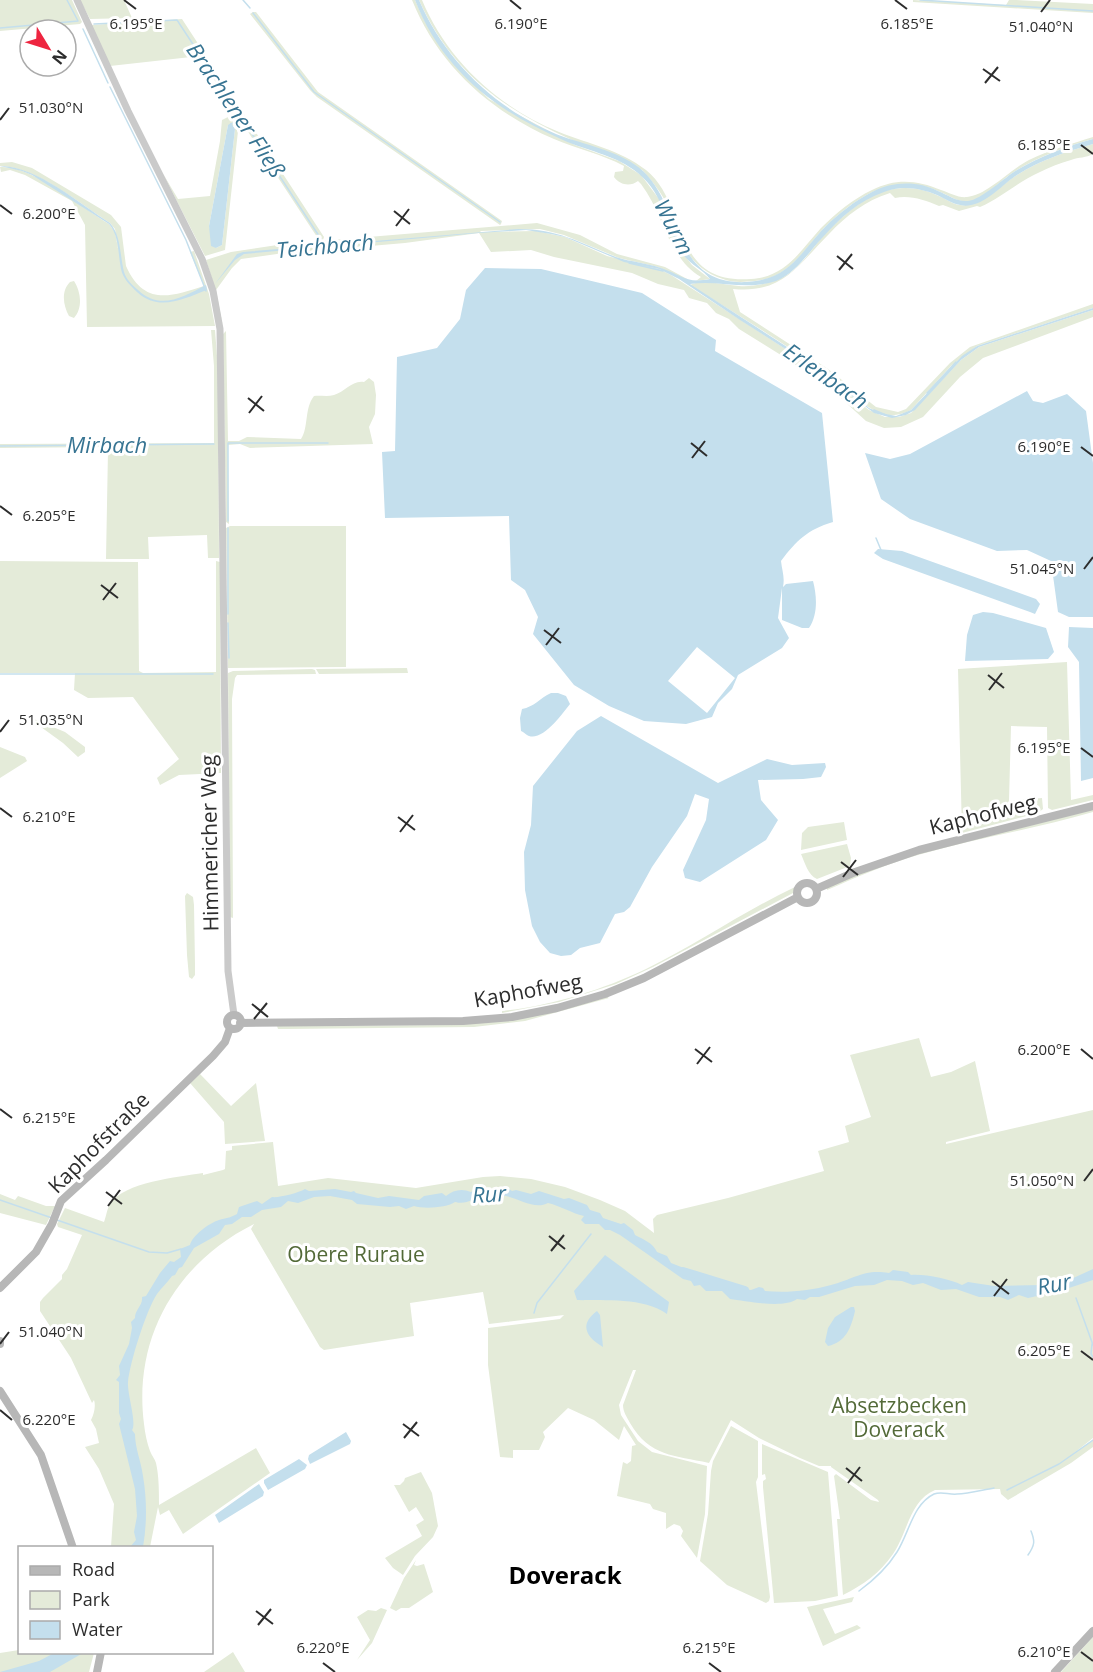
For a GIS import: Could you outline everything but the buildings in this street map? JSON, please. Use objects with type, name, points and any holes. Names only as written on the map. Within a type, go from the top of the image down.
[{"type":"main road","name":"Kaphofweg","points":[[816,889],[855,872],[919,850],[1093,806]]},
{"type":"main road","name":"Kaphofweg","points":[[802,884],[810,884],[816,889],[816,897],[810,902],[802,901],[798,897],[798,888],[802,884]]},
{"type":"main road","name":"Kaphofweg","points":[[240,1023],[463,1021],[512,1017],[557,1008],[605,994],[644,978],[798,897]]},
{"type":"main road","points":[[234,1015],[239,1017],[240,1023],[237,1028],[230,1028],[227,1022],[229,1017],[234,1015]]},
{"type":"main road","name":"Kaphofstraße","points":[[0,1288],[36,1252],[52,1224],[61,1201],[213,1056],[225,1042],[230,1028]]},
{"type":"main road","points":[[0,1391],[46,1465],[72,1546]]},
{"type":"main road","points":[[1055,1672],[1093,1631]]},
{"type":"main road","points":[[97,1672],[101,1654]]},
{"type":"street","name":"Himmericher Weg","points":[[77,0],[132,120],[184,219],[209,278],[220,328],[228,971],[234,1015]]},
{"type":"green space","points":[[0,0],[72,0],[82,22],[78,24],[78,18],[18,18],[18,29],[0,31]]},
{"type":"green space","points":[[80,0],[124,0],[132,18],[90,19]]},
{"type":"green space","points":[[412,0],[415,0],[424,20],[450,60],[489,99],[575,145],[619,161],[641,175],[662,203],[679,248],[692,265],[710,279],[696,281],[701,277],[690,268],[673,247],[641,184],[638,181],[625,184],[614,177],[615,172],[623,171],[624,166],[531,128],[488,100],[469,84],[436,45]]},
{"type":"green space","points":[[419,0],[422,0],[446,43],[461,62],[496,96],[537,122],[615,152],[646,170],[659,185],[669,202],[693,256],[706,269],[725,277],[751,279],[763,277],[783,268],[839,212],[858,198],[881,186],[898,182],[915,182],[960,197],[967,197],[982,192],[1014,169],[1044,153],[1093,137],[1093,139],[1035,160],[1012,173],[983,195],[968,202],[918,185],[898,185],[878,190],[850,205],[824,228],[794,262],[777,275],[755,281],[731,281],[710,273],[692,259],[663,197],[642,170],[541,125],[512,108],[484,88],[460,64],[438,35]]},
{"type":"green space","points":[[913,0],[1006,5],[1009,0],[1093,4],[1093,13],[913,2]]},
{"type":"green space","points":[[256,12],[318,92],[502,221],[501,224],[317,97],[250,14]]},
{"type":"green space","points":[[182,19],[324,237],[323,240],[319,240],[200,56],[110,66],[91,25]]},
{"type":"green space","points":[[230,116],[237,120],[238,131],[225,250],[205,256],[162,172],[178,199],[210,196],[222,120]],"holes":[[[228,125],[234,126],[222,245],[216,248],[209,226]]]},
{"type":"green space","points":[[1093,144],[1093,154],[1044,170],[980,207],[959,211],[917,199],[895,198],[890,193],[881,196],[864,204],[850,215],[798,266],[821,238],[844,216],[863,201],[879,193],[905,188],[923,190],[956,204],[966,205],[986,197],[1035,165]]},
{"type":"green space","points":[[12,162],[32,168],[111,215],[121,227],[126,266],[141,288],[150,293],[169,295],[204,286],[190,252],[194,251],[209,294],[215,326],[87,327],[85,225],[72,201],[25,175],[10,170],[1,172],[0,167],[13,168],[41,180],[109,224],[115,232],[119,254],[115,229],[110,223],[71,197],[42,179],[28,172],[14,168],[0,166],[0,163]]},
{"type":"green space","points":[[537,223],[580,235],[617,254],[665,267],[689,280],[658,267],[619,258],[564,235],[540,229],[480,232],[536,231],[565,237],[607,256],[659,269],[812,366],[869,410],[885,417],[899,417],[911,413],[961,360],[979,347],[1093,310],[1093,317],[983,358],[960,377],[923,417],[901,427],[884,428],[866,421],[833,391],[739,329],[729,319],[716,313],[707,303],[689,298],[684,290],[658,284],[632,273],[531,250],[491,252],[479,233],[405,243],[241,259],[216,290],[223,327],[206,260],[231,252],[284,244]]},
{"type":"green space","points":[[796,268],[777,282],[765,287],[733,289],[740,312],[828,369],[876,407],[898,412],[906,409],[950,363],[970,347],[1093,304],[1093,308],[977,346],[951,366],[911,410],[888,415],[873,410],[812,363],[690,285],[707,282],[749,286],[785,276]]},
{"type":"green space","points":[[74,281],[80,300],[79,310],[74,318],[69,316],[64,298],[67,286]]},
{"type":"green space","points":[[211,330],[215,330],[218,369],[219,558],[208,558],[207,535],[148,537],[149,559],[106,559],[108,450],[105,447],[0,448],[0,444],[214,443],[214,366]]},
{"type":"green space","points":[[226,331],[228,441],[239,441],[247,437],[301,439],[314,396],[334,395],[352,384],[364,382],[369,378],[374,382],[376,395],[375,414],[369,427],[373,444],[250,448],[240,444],[228,445],[229,524],[226,522],[223,334]]},
{"type":"green space","points":[[230,526],[346,526],[346,667],[228,668],[226,528]]},
{"type":"green space","points":[[0,561],[138,562],[139,671],[143,673],[216,672],[216,561],[220,562],[221,773],[179,775],[160,785],[157,778],[179,759],[133,697],[88,698],[74,690],[75,673],[0,673]]},
{"type":"green space","points":[[1067,662],[1071,800],[1093,795],[1093,800],[1052,810],[1048,808],[1047,727],[1011,726],[1009,801],[1042,798],[1043,809],[1038,813],[962,833],[958,669]]},
{"type":"green space","points":[[407,668],[408,673],[319,674],[316,669]]},
{"type":"green space","points":[[312,669],[316,674],[237,675],[235,678],[232,699],[233,918],[230,917],[228,673]]},
{"type":"green space","points":[[34,719],[65,732],[85,747],[85,752],[78,757],[34,722]]},
{"type":"green space","points":[[0,747],[25,757],[27,761],[0,778]]},
{"type":"green space","points":[[1093,809],[1093,812],[1071,818],[918,855],[827,890],[827,887],[892,862],[992,834]]},
{"type":"green space","points":[[844,822],[847,840],[801,850],[802,833],[808,827]]},
{"type":"green space","points":[[847,844],[851,858],[850,866],[817,879],[811,875],[801,854]]},
{"type":"green space","points":[[795,887],[793,893],[616,984],[559,1002],[502,1013],[502,1011],[576,996],[629,977]]},
{"type":"green space","points":[[187,893],[193,897],[194,905],[195,975],[192,979],[189,977],[187,955],[185,896]]},
{"type":"green space","points":[[606,996],[609,998],[525,1021],[474,1027],[278,1029],[277,1026],[456,1025]]},
{"type":"green space","points":[[919,1038],[931,1077],[951,1072],[975,1061],[990,1131],[946,1142],[946,1144],[1093,1110],[1093,1438],[1069,1457],[1093,1440],[1093,1447],[1071,1463],[1008,1500],[1001,1494],[1000,1489],[935,1490],[920,1501],[914,1509],[898,1546],[883,1567],[871,1578],[843,1595],[837,1519],[840,1519],[834,1476],[836,1474],[871,1500],[879,1502],[878,1500],[831,1466],[819,1466],[800,1458],[759,1438],[731,1420],[709,1463],[664,1453],[638,1434],[624,1410],[623,1405],[636,1370],[633,1370],[619,1405],[621,1415],[638,1441],[652,1452],[707,1466],[705,1514],[697,1558],[681,1536],[683,1531],[680,1526],[674,1524],[666,1529],[666,1513],[653,1509],[650,1504],[617,1496],[623,1462],[627,1464],[631,1461],[632,1446],[636,1445],[624,1426],[619,1440],[594,1420],[568,1408],[543,1432],[545,1437],[539,1450],[513,1450],[513,1458],[500,1457],[488,1365],[488,1328],[560,1319],[564,1315],[489,1324],[483,1292],[410,1303],[414,1336],[324,1350],[320,1347],[251,1229],[254,1224],[226,1240],[202,1260],[182,1282],[166,1306],[153,1333],[146,1362],[142,1392],[144,1424],[148,1445],[156,1462],[159,1505],[256,1448],[270,1473],[183,1534],[169,1510],[160,1515],[158,1507],[150,1546],[111,1546],[114,1504],[99,1469],[85,1447],[99,1443],[91,1420],[94,1400],[92,1403],[71,1358],[40,1311],[40,1302],[62,1279],[82,1235],[58,1227],[57,1224],[65,1208],[104,1222],[110,1204],[127,1190],[166,1179],[203,1173],[203,1175],[223,1170],[225,1169],[226,1151],[232,1150],[232,1146],[273,1142],[278,1186],[328,1178],[416,1188],[483,1177],[531,1179],[565,1187],[600,1200],[625,1211],[654,1233],[653,1219],[657,1215],[824,1171],[818,1151],[849,1142],[845,1126],[871,1117],[850,1055]]},
{"type":"green space","points":[[200,1074],[231,1106],[256,1083],[265,1141],[225,1144],[224,1122],[190,1083]]},
{"type":"green space","points":[[0,1194],[15,1200],[18,1196],[46,1206],[55,1206],[46,1225],[0,1213]]},
{"type":"green space","points":[[731,1426],[758,1441],[756,1482],[770,1597],[766,1603],[727,1585],[700,1561],[708,1514],[713,1461]]},
{"type":"green space","points":[[762,1444],[828,1472],[838,1596],[815,1601],[774,1603],[763,1487],[763,1481],[766,1479],[765,1474],[762,1475]]},
{"type":"green space","points":[[421,1472],[432,1493],[438,1526],[433,1537],[415,1556],[403,1575],[385,1558],[422,1536],[416,1525],[424,1520],[416,1507],[409,1512],[394,1485],[400,1485],[405,1478]]},
{"type":"green space","points":[[416,1560],[414,1565],[424,1564],[433,1592],[409,1608],[396,1611],[390,1608],[404,1578]]},
{"type":"green space","points":[[854,1597],[852,1602],[823,1609],[835,1634],[857,1625],[861,1628],[823,1646],[807,1607]]},
{"type":"green space","points":[[381,1608],[387,1610],[372,1643],[357,1660],[370,1640],[357,1617],[368,1610],[376,1611]]},
{"type":"green space","points":[[1093,1637],[1093,1672],[1061,1672]]},
{"type":"green space","points":[[18,1650],[18,1654],[94,1654],[89,1672],[0,1672],[0,1653]]},
{"type":"green space","points":[[233,1652],[245,1672],[204,1672]]},
{"type":"water","name":"Wurm","points":[[415,0],[419,0],[430,23],[460,65],[497,100],[541,127],[616,154],[643,171],[656,187],[692,259],[705,272],[723,280],[747,282],[774,276],[792,264],[836,217],[859,199],[880,188],[897,184],[922,185],[956,199],[973,200],[1035,160],[1093,139],[1093,144],[1035,165],[989,197],[971,205],[957,204],[931,193],[910,188],[890,190],[875,196],[858,205],[843,217],[796,268],[776,281],[754,285],[690,284],[832,376],[869,408],[896,416],[911,410],[962,356],[977,346],[1093,308],[1093,310],[979,347],[961,360],[915,410],[892,418],[874,413],[812,366],[679,279],[659,269],[624,262],[565,237],[551,234],[526,230],[479,233],[244,254],[235,260],[215,284],[237,254],[243,252],[518,229],[546,231],[558,234],[616,257],[656,266],[689,280],[710,279],[682,254],[657,196],[644,178],[617,160],[539,129],[494,101],[456,67],[440,47],[426,25]]},
{"type":"water","points":[[231,123],[235,129],[222,245],[216,248],[211,246],[209,226],[228,125]]},
{"type":"water","points":[[0,166],[14,167],[42,179],[110,223],[118,240],[125,275],[131,284],[146,296],[163,301],[189,294],[206,285],[207,290],[171,302],[162,303],[145,298],[127,282],[123,276],[116,239],[109,224],[32,175]]},
{"type":"water","points":[[485,268],[541,269],[642,293],[716,340],[715,351],[822,413],[833,522],[803,537],[781,561],[783,587],[786,584],[813,581],[816,599],[812,623],[809,628],[802,628],[782,620],[782,588],[778,618],[789,638],[782,648],[738,675],[732,689],[718,703],[712,717],[686,724],[644,721],[609,706],[574,685],[533,634],[538,617],[525,590],[511,580],[509,516],[385,518],[382,452],[395,451],[397,357],[437,348],[460,319],[466,290]],"holes":[[[697,647],[735,678],[707,713],[668,681]]]},
{"type":"water","points":[[1027,391],[1033,401],[1043,403],[1067,394],[1086,411],[1093,463],[1093,617],[1069,617],[1058,612],[1051,561],[1027,550],[997,551],[910,519],[881,499],[865,453],[890,459],[910,454]]},
{"type":"water","points":[[878,549],[902,551],[1036,599],[1040,604],[1035,614],[883,559],[874,553]]},
{"type":"water","points":[[983,612],[1046,628],[1054,652],[1048,659],[965,661],[967,635],[973,615]]},
{"type":"water","points":[[1069,627],[1093,628],[1093,778],[1081,781],[1079,662],[1068,647]]},
{"type":"water","points":[[551,693],[566,696],[570,704],[563,714],[540,734],[529,736],[521,731],[522,709]]},
{"type":"water","points":[[601,716],[718,783],[767,759],[792,765],[825,763],[826,767],[821,777],[758,780],[761,800],[778,820],[766,840],[700,882],[685,878],[683,870],[706,820],[709,799],[695,794],[687,816],[652,867],[630,907],[624,912],[615,914],[600,943],[580,948],[571,955],[561,956],[550,953],[540,942],[532,926],[525,890],[524,852],[531,825],[533,786],[577,731]]},
{"type":"water","points":[[505,1186],[512,1191],[531,1194],[539,1191],[564,1199],[569,1198],[587,1205],[590,1210],[600,1213],[603,1218],[624,1223],[657,1252],[667,1256],[671,1263],[689,1270],[699,1278],[751,1290],[759,1287],[773,1292],[806,1290],[831,1285],[866,1273],[889,1273],[893,1270],[908,1272],[911,1275],[937,1277],[962,1285],[968,1282],[994,1286],[1042,1285],[1069,1280],[1093,1269],[1093,1280],[1060,1291],[1028,1298],[1019,1295],[1008,1300],[1000,1297],[979,1297],[956,1289],[941,1290],[923,1283],[913,1285],[902,1281],[887,1280],[805,1300],[765,1304],[730,1299],[722,1291],[706,1291],[700,1285],[694,1286],[691,1281],[683,1279],[620,1235],[605,1230],[599,1224],[585,1224],[581,1220],[584,1216],[548,1203],[533,1205],[502,1196],[486,1201],[477,1199],[462,1203],[455,1202],[441,1207],[414,1206],[406,1209],[399,1206],[357,1204],[352,1200],[330,1196],[314,1197],[298,1203],[288,1201],[281,1207],[262,1210],[251,1217],[242,1217],[232,1224],[225,1225],[219,1234],[194,1248],[182,1267],[157,1294],[148,1312],[128,1382],[132,1430],[135,1434],[142,1470],[146,1512],[143,1546],[131,1546],[136,1540],[134,1532],[137,1516],[135,1489],[119,1424],[121,1419],[119,1382],[116,1380],[120,1375],[119,1366],[129,1344],[131,1322],[135,1318],[142,1297],[146,1296],[170,1261],[174,1262],[181,1257],[180,1249],[190,1245],[197,1234],[211,1224],[237,1214],[239,1207],[257,1201],[262,1204],[272,1197],[288,1195],[305,1189],[309,1191],[335,1189],[354,1191],[378,1198],[389,1196],[419,1200],[424,1196],[442,1193],[446,1196],[458,1190],[492,1191]]},
{"type":"water","points":[[605,1255],[669,1302],[667,1314],[636,1302],[577,1300],[574,1291]]},
{"type":"water","points":[[854,1307],[855,1311],[847,1333],[839,1341],[828,1346],[825,1342],[828,1328],[835,1317]]},
{"type":"water","points":[[597,1311],[600,1315],[603,1347],[593,1340],[586,1326],[591,1316]]},
{"type":"water","points":[[346,1432],[351,1441],[350,1444],[310,1464],[309,1455]]},
{"type":"water","points":[[299,1459],[307,1465],[305,1469],[268,1490],[264,1480]]},
{"type":"water","points":[[259,1484],[264,1492],[263,1496],[219,1523],[215,1515]]},
{"type":"water","points":[[52,1654],[81,1654],[50,1672],[0,1672],[39,1661]]},
{"type":"waterway","name":"Brachlener Fließ","points":[[0,28],[78,21],[67,0]]},
{"type":"waterway","points":[[243,0],[250,8]]},
{"type":"waterway","points":[[920,0],[1093,11]]},
{"type":"waterway","points":[[253,13],[314,92],[500,222]]},
{"type":"waterway","name":"Brachlener Fließ","points":[[94,24],[177,20],[321,239]]},
{"type":"waterway","points":[[83,29],[108,83]]},
{"type":"waterway","points":[[110,87],[186,240],[206,291]]},
{"type":"waterway","points":[[231,124],[243,123]]},
{"type":"waterway","name":"Teichbach","points":[[629,263],[663,271]]},
{"type":"waterway","name":"Erlenbach","points":[[927,393],[956,362]]},
{"type":"waterway","name":"Erlenbach","points":[[874,410],[886,415]]},
{"type":"waterway","name":"Mirbach","points":[[228,521],[228,443],[328,443]]},
{"type":"waterway","name":"Mirbach","points":[[0,446],[214,444]]},
{"type":"waterway","points":[[228,528],[228,614]]},
{"type":"waterway","points":[[876,538],[881,550]]},
{"type":"waterway","points":[[228,623],[229,658]]},
{"type":"waterway","points":[[0,674],[213,674]]},
{"type":"waterway","points":[[0,1200],[52,1218]]},
{"type":"waterway","points":[[57,1220],[149,1252],[167,1253],[181,1249]]},
{"type":"waterway","points":[[534,1313],[537,1303],[591,1234]]},
{"type":"waterway","name":"Rur","points":[[683,1271],[745,1290]]},
{"type":"waterway","points":[[1076,1298],[1093,1345]]},
{"type":"waterway","points":[[1092,1344],[1093,1357]]},
{"type":"waterway","points":[[1007,1490],[1059,1464],[1093,1440]]},
{"type":"waterway","points":[[859,1591],[870,1583],[893,1558],[916,1512],[927,1499],[937,1493],[962,1494],[994,1488]]},
{"type":"waterway","points":[[1028,1555],[1034,1543],[1031,1531]]},
{"type":"district","name":"Doverack","points":[[565,1576]]},
{"type":"park label","name":"Obere Ruraue","points":[[356,1255]]},
{"type":"park label","name":"Absetzbecken Doverack","points":[[899,1418]]}]
